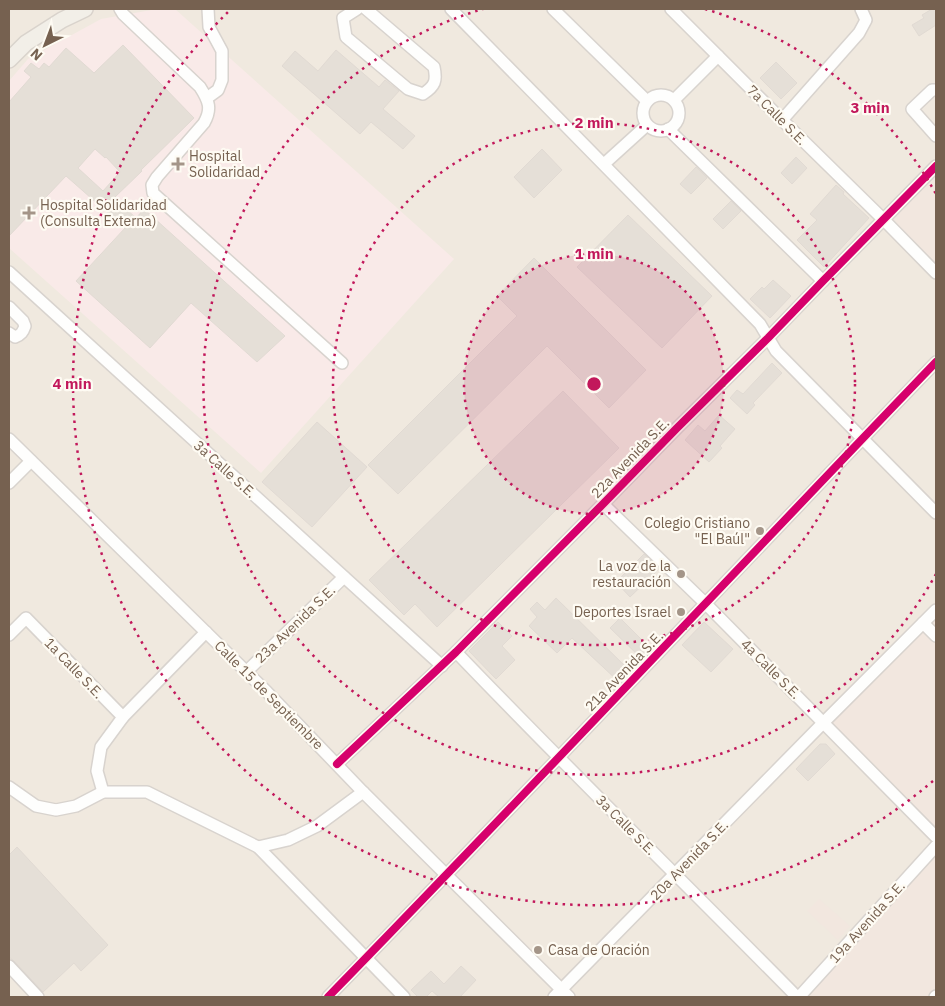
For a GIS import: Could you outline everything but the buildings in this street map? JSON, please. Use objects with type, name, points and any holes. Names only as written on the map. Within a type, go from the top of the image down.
[{"type":"main road","points":[[9,60],[26,43],[62,20],[85,9]]},
{"type":"street","points":[[120,9],[200,88],[207,98],[209,114],[204,123],[157,177],[152,185],[153,193],[342,363]]},
{"type":"street","points":[[207,98],[218,90],[222,80],[222,51],[208,27],[208,9]]},
{"type":"street","points":[[351,10],[343,18],[346,37],[408,89],[423,94],[432,88],[436,76],[434,67],[366,9]]},
{"type":"street","points":[[451,9],[760,324],[776,351],[936,513]]},
{"type":"street","points":[[553,9],[647,101]]},
{"type":"street","name":"7a Calle S.E.","points":[[671,9],[936,273]]},
{"type":"street","points":[[782,120],[859,33],[866,20],[861,9]]},
{"type":"street","points":[[674,100],[718,56]]},
{"type":"street","points":[[936,90],[932,90],[912,109],[936,136]]},
{"type":"street","points":[[660,94],[674,100],[678,106],[679,113],[674,125],[668,129],[657,130],[647,125],[643,113],[647,101],[653,96],[660,94]]},
{"type":"street","points":[[604,164],[647,125]]},
{"type":"street","points":[[668,129],[823,281]]},
{"type":"street","name":"22a Avenida S.E.","points":[[337,764],[442,666],[936,166]]},
{"type":"street","name":"3a Calle S.E.","points":[[9,272],[442,666]]},
{"type":"street","points":[[9,307],[23,321],[25,326],[19,336],[15,337],[9,333]]},
{"type":"street","name":"21a Avenida S.E.","points":[[328,997],[447,875],[936,362]]},
{"type":"street","name":"Calle 15 de Septiembre","points":[[9,439],[246,672],[447,875],[562,995]]},
{"type":"street","points":[[9,483],[31,461]]},
{"type":"street","name":"4a Calle S.E.","points":[[603,504],[706,604],[936,837]]},
{"type":"street","name":"23a Avenida S.E.","points":[[246,672],[344,577]]},
{"type":"street","name":"20a Avenida S.E.","points":[[562,995],[675,874],[936,610]]},
{"type":"street","name":"1a Calle S.E.","points":[[9,636],[26,618],[123,717]]},
{"type":"street","points":[[923,623],[936,636]]},
{"type":"street","points":[[103,792],[97,771],[101,747],[123,717],[206,632]]},
{"type":"street","name":"3a Calle S.E.","points":[[456,652],[558,758],[798,997]]},
{"type":"street","points":[[9,787],[36,806],[56,810],[76,806],[103,792],[147,792],[258,847],[404,997]]},
{"type":"street","points":[[258,847],[288,840],[318,826],[364,792]]},
{"type":"street","name":"19a Avenida S.E.","points":[[798,997],[936,846]]},
{"type":"street","points":[[9,966],[38,997]]},
{"type":"shaded area","points":[[9,9],[936,9],[936,997],[9,997]]},
{"type":"shaded area","name":"Hospital Solidaridad","points":[[157,9],[175,9],[454,259],[261,473],[9,248],[9,81],[28,59],[101,19]]},
{"type":"shaded area","points":[[936,166],[936,273],[884,220]]},
{"type":"shaded area","points":[[936,608],[936,837],[824,722]]},
{"type":"shaded area","points":[[936,846],[936,997],[799,997]]},
{"type":"shaded area","points":[[819,899],[850,926],[838,940],[807,911]]},
{"type":"cycle path","points":[[337,764],[456,652],[936,166]]},
{"type":"cycle path","points":[[328,997],[936,362]]},
{"type":"place","name":"Hospital Solidaridad","points":[[178,164]]},
{"type":"place","name":"Hospital Solidaridad (Consulta Externa)","points":[[29,213]]},
{"type":"place","name":"Colegio Cristiano \"El Baúl\"","points":[[760,531]]},
{"type":"place","name":"La voz de la restauración","points":[[681,574]]},
{"type":"place","name":"Deportes Israel","points":[[681,612]]},
{"type":"place","name":"Casa de Oración","points":[[538,950]]}]
